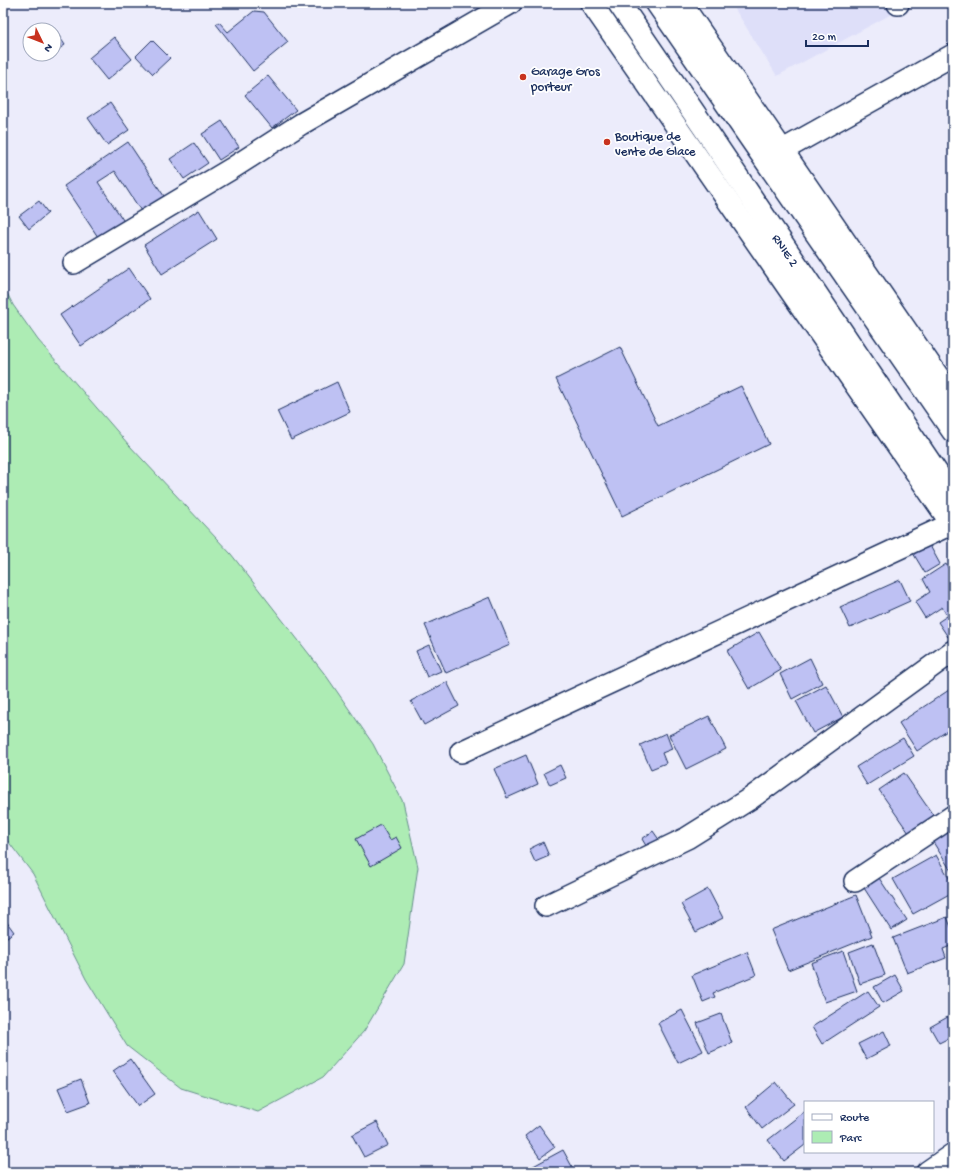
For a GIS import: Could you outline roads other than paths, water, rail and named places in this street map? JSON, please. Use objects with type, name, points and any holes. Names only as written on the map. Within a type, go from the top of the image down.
[{"type":"highway","name":"RNIE 2","points":[[619,3],[953,497]]},
{"type":"highway","points":[[657,3],[953,431]]},
{"type":"street","points":[[74,263],[231,169],[301,124],[511,3]]},
{"type":"street","points":[[462,752],[952,525],[591,3]]},
{"type":"street","points":[[681,3],[953,398]]},
{"type":"street","points":[[783,150],[953,55]]},
{"type":"street","points":[[546,906],[687,838],[751,798],[953,651]]},
{"type":"street","points":[[856,881],[953,816]]},
{"type":"street","points":[[927,1172],[953,1154]]},
{"type":"place","name":"Garage Gros porteur","points":[[523,77]]},
{"type":"place","name":"Boutique de vente de Glace","points":[[607,142]]}]
